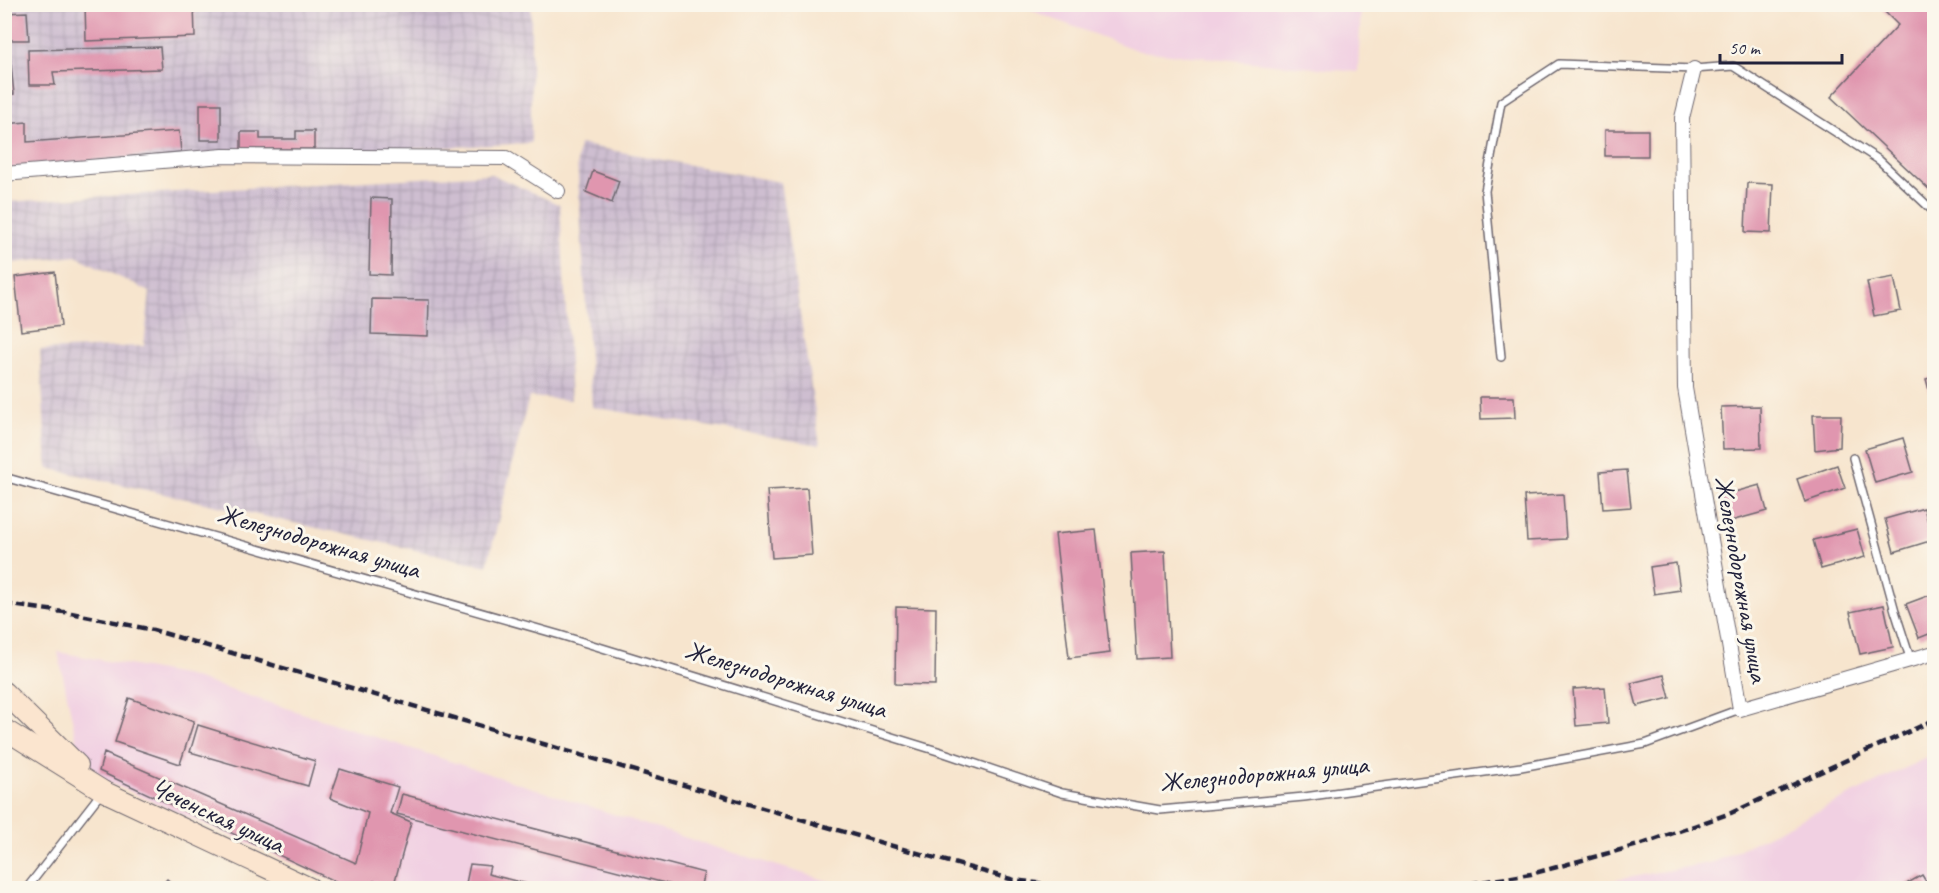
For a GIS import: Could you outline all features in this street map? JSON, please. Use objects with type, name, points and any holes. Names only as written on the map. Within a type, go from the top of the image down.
[{"type":"main road","points":[[4,692],[103,791]]},
{"type":"main road","points":[[4,729],[103,791]]},
{"type":"main road","name":"Чеченская улица","points":[[103,791],[310,888]]},
{"type":"street","name":"Железнодорожная улица","points":[[1694,69],[1682,118],[1685,388],[1740,710]]},
{"type":"street","points":[[4,174],[223,156],[506,158],[558,191]]},
{"type":"street","points":[[1740,710],[1935,653]]},
{"type":"lane","points":[[1501,357],[1485,191],[1501,102],[1559,64],[1694,69],[1733,66],[1879,160],[1931,209],[1935,209]]},
{"type":"lane","points":[[1853,458],[1911,661]]},
{"type":"lane","name":"Железнодорожная улица","points":[[4,477],[560,635],[941,752],[1062,793],[1160,810],[1304,797],[1521,766],[1645,744],[1740,710]]},
{"type":"lane","points":[[27,888],[103,791]]},
{"type":"shaded area","points":[[5,5],[531,5],[531,143],[5,170]]},
{"type":"shaded area","points":[[1022,5],[1361,5],[1358,72],[1139,51]]},
{"type":"shaded area","points":[[579,144],[780,182],[820,445],[592,407],[577,160]]},
{"type":"shaded area","points":[[491,174],[560,205],[571,400],[529,397],[487,566],[47,468],[40,350],[144,346],[150,292],[76,256],[12,263],[4,202]]},
{"type":"shaded area","points":[[58,652],[188,676],[711,846],[852,888],[350,888],[103,780],[79,752]]},
{"type":"shaded area","points":[[1934,754],[1934,888],[1572,888],[1714,862]]},
{"type":"building","points":[[85,4],[194,4],[195,37],[86,41]]},
{"type":"building","points":[[1877,4],[1934,4],[1933,193],[1831,97],[1898,25]]},
{"type":"building","points":[[27,12],[29,40],[4,40],[4,13]]},
{"type":"building","points":[[160,47],[162,69],[53,72],[55,85],[29,85],[28,50]]},
{"type":"building","points":[[4,55],[10,55],[14,94],[4,95]]},
{"type":"building","points":[[200,104],[221,104],[221,140],[200,140]]},
{"type":"building","points":[[27,122],[27,142],[179,131],[181,152],[4,168],[4,124]]},
{"type":"building","points":[[1605,130],[1648,130],[1648,156],[1605,156]]},
{"type":"building","points":[[296,131],[314,131],[314,149],[241,149],[241,132],[260,132],[260,139],[296,139]]},
{"type":"building","points":[[593,171],[619,181],[612,203],[586,192]]},
{"type":"building","points":[[1747,183],[1773,184],[1771,233],[1745,232]]},
{"type":"building","points":[[371,198],[392,199],[391,275],[369,274]]},
{"type":"building","points":[[55,272],[61,326],[21,331],[15,277]]},
{"type":"building","points":[[1894,277],[1901,311],[1874,316],[1867,282]]},
{"type":"building","points":[[372,299],[429,300],[428,336],[371,334]]},
{"type":"building","points":[[1934,377],[1934,408],[1926,379]]},
{"type":"building","points":[[1480,397],[1514,397],[1515,418],[1481,419]]},
{"type":"building","points":[[1760,406],[1761,448],[1723,449],[1721,407]]},
{"type":"building","points":[[1813,415],[1841,415],[1840,447],[1815,450]]},
{"type":"building","points":[[1903,438],[1913,472],[1875,483],[1865,449]]},
{"type":"building","points":[[1837,465],[1845,488],[1805,502],[1797,479]]},
{"type":"building","points":[[1627,470],[1631,507],[1603,509],[1600,472]]},
{"type":"building","points":[[1760,485],[1767,511],[1727,522],[1720,496]]},
{"type":"building","points":[[807,488],[812,555],[772,558],[767,490]]},
{"type":"building","points":[[1563,494],[1566,539],[1527,541],[1524,496]]},
{"type":"building","points":[[1924,508],[1933,540],[1894,552],[1885,519]]},
{"type":"building","points":[[1857,529],[1865,557],[1821,569],[1813,540]]},
{"type":"building","points":[[1096,530],[1110,653],[1069,658],[1055,534]]},
{"type":"building","points":[[1165,551],[1170,657],[1137,659],[1131,553]]},
{"type":"building","points":[[1676,563],[1680,590],[1654,594],[1650,567]]},
{"type":"building","points":[[1930,595],[1934,606],[1934,632],[1919,638],[1906,604]]},
{"type":"building","points":[[1884,605],[1893,647],[1860,654],[1850,612]]},
{"type":"building","points":[[896,607],[936,608],[935,685],[895,684]]},
{"type":"building","points":[[1664,675],[1670,698],[1637,706],[1631,683]]},
{"type":"building","points":[[1605,687],[1608,723],[1576,726],[1573,689]]},
{"type":"building","points":[[129,698],[194,721],[180,764],[115,742]]},
{"type":"building","points":[[198,725],[315,761],[308,786],[190,752]]},
{"type":"building","points":[[104,753],[356,863],[368,813],[330,798],[340,769],[398,787],[390,813],[411,822],[393,888],[374,881],[370,888],[349,888],[99,771]]},
{"type":"building","points":[[402,794],[704,873],[700,888],[684,888],[397,814]]},
{"type":"building","points":[[470,864],[490,866],[488,874],[543,888],[465,888]]},
{"type":"building","points":[[1922,875],[1930,888],[1899,888]]},
{"type":"building","points":[[167,879],[177,888],[159,888]]},
{"type":"building","points":[[566,884],[582,888],[564,888]]},
{"type":"railway","points":[[4,604],[71,613],[153,630],[896,847],[1014,880],[1075,888]]},
{"type":"railway","points":[[1443,888],[1531,874],[1642,844],[1731,813],[1934,720]]}]
